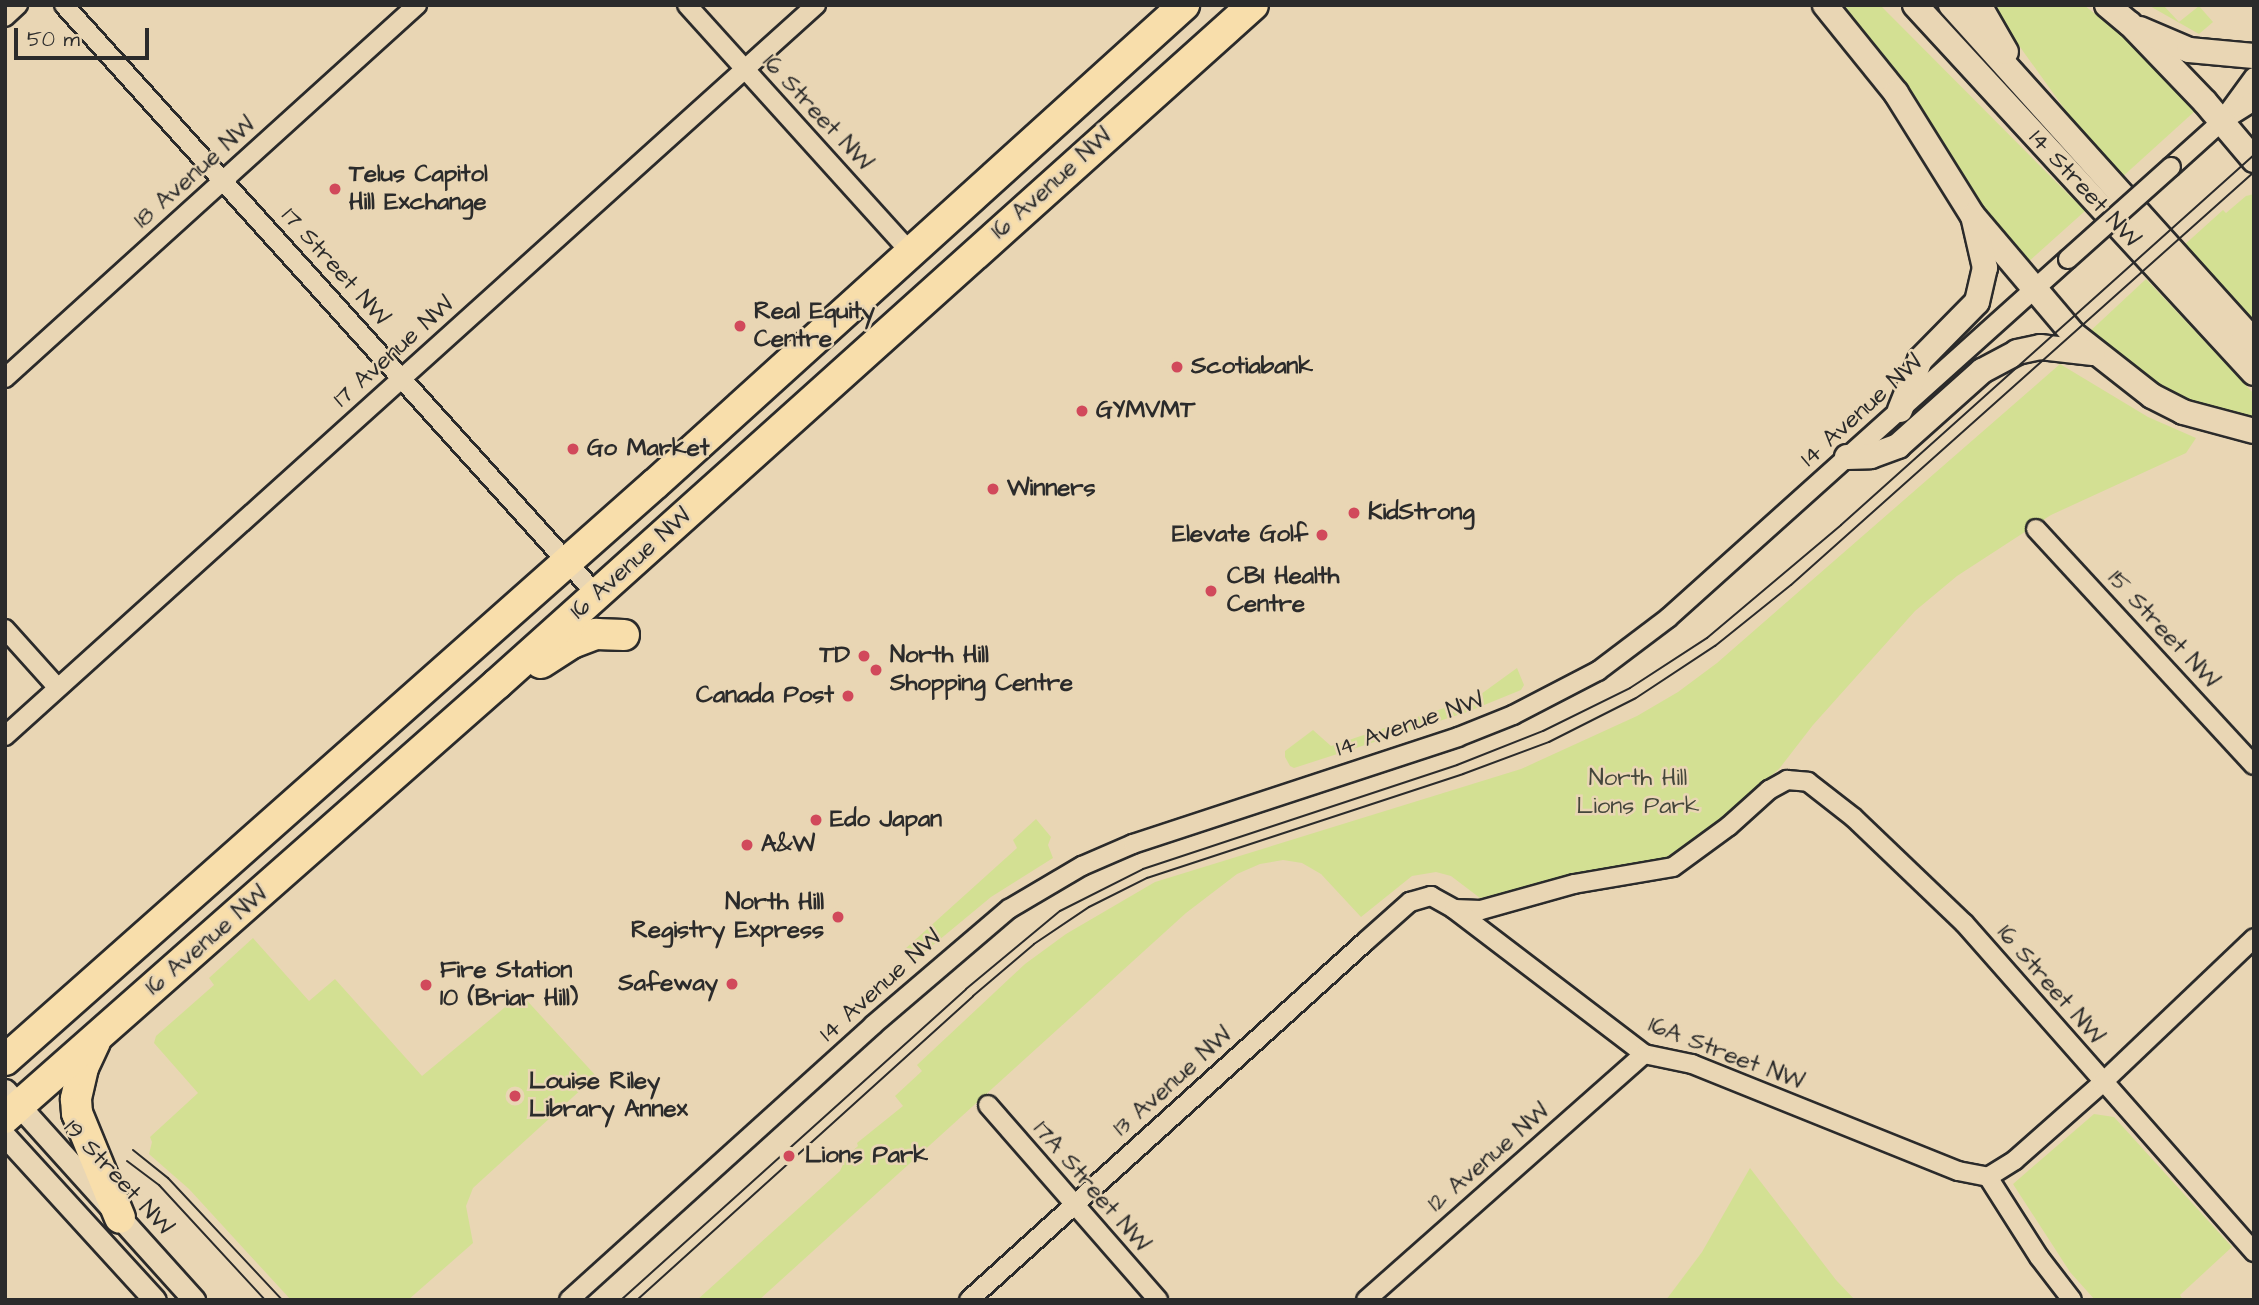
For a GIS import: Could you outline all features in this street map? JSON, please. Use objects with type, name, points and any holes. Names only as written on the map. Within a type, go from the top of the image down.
[{"type":"highway","name":"16 Avenue NW","points":[[5,1060],[567,561],[1184,5]]},
{"type":"highway","name":"16 Avenue NW","points":[[10,1105],[97,1037],[497,684],[1253,5]]},
{"type":"highway","points":[[497,684],[525,674],[572,643],[596,634],[624,635]]},
{"type":"highway","points":[[97,1037],[83,1068],[76,1106],[120,1218]]},
{"type":"main road","points":[[1825,5],[1896,93],[1973,216],[2049,310],[2093,353],[2152,396],[2183,412],[2254,432]]},
{"type":"main road","points":[[1896,5],[1932,24]]},
{"type":"main road","name":"14 Street NW","points":[[1915,5],[2254,373]]},
{"type":"main road","name":"14 Street NW","points":[[1951,5],[2254,342]]},
{"type":"main road","points":[[1979,5],[2003,43],[2017,79]]},
{"type":"main road","points":[[2106,5],[2130,24],[2222,121],[2254,160]]},
{"type":"main road","points":[[2130,24],[2189,50],[2254,56]]},
{"type":"main road","points":[[1900,410],[1920,360],[1977,302],[1985,268],[1973,216]]},
{"type":"main road","points":[[1847,457],[1871,456],[1898,446],[1982,372],[2017,352],[2040,347],[2093,353]]},
{"type":"street","points":[[5,17],[18,5]]},
{"type":"street","name":"17 Street NW","points":[[64,5],[597,595]]},
{"type":"street","name":"18 Avenue NW","points":[[5,378],[416,5]]},
{"type":"street","name":"16 Street NW","points":[[687,5],[911,253]]},
{"type":"street","name":"17 Avenue NW","points":[[5,736],[816,5]]},
{"type":"street","name":"14 Avenue NW","points":[[2222,121],[2254,77]]},
{"type":"street","name":"14 Avenue NW","points":[[569,1300],[873,1026],[1009,909],[1082,866],[1133,844],[1458,737],[1513,715],[1567,688],[1646,637],[2222,121],[2254,101]]},
{"type":"street","name":"15 Street NW","points":[[2036,529],[2254,765]]},
{"type":"street","points":[[5,629],[58,688]]},
{"type":"street","name":"16 Street NW","points":[[1454,909],[1481,910],[1574,884],[1673,867],[1729,826],[1769,790],[1787,780],[1808,782],[1854,818],[1964,923],[2102,1083],[2254,1252]]},
{"type":"street","name":"16A Street NW","points":[[1410,902],[1432,896],[1454,909],[1644,1054],[1692,1064],[1958,1171],[1988,1177]]},
{"type":"street","name":"13 Avenue NW","points":[[969,1300],[1410,902]]},
{"type":"street","points":[[2073,1300],[2039,1257],[1988,1177],[2015,1160],[2102,1083],[2254,938]]},
{"type":"street","name":"12 Avenue NW","points":[[1367,1300],[1644,1054]]},
{"type":"street","name":"19 Street NW","points":[[10,1105],[120,1218],[194,1300]]},
{"type":"street","name":"17A Street NW","points":[[988,1105],[1157,1300]]},
{"type":"street","points":[[5,1136],[155,1300]]},
{"type":"green space","points":[[1839,5],[1880,5],[2085,211],[2027,263],[1993,224],[1885,60]]},
{"type":"green space","points":[[1990,5],[2084,5],[2137,48],[2197,107],[2195,111],[2120,179],[2071,118]]},
{"type":"green space","points":[[2148,5],[2163,5],[2179,22],[2199,6],[2213,22],[2199,34]]},
{"type":"green space","points":[[2254,194],[2254,330],[2182,247],[2223,210],[2226,213],[2246,196]]},
{"type":"green space","points":[[2146,279],[2254,394],[2254,424],[2189,401],[2140,374],[2086,335]]},
{"type":"green space","name":"North Hill Lions Park","points":[[2060,364],[2148,417],[2196,438],[2186,453],[2051,515],[1957,576],[1915,611],[1813,725],[1779,769],[1715,824],[1665,858],[1480,898],[1451,876],[1436,872],[1412,876],[1361,917],[1321,874],[1302,863],[1283,860],[1260,864],[1237,874],[1186,913],[759,1300],[697,1300],[840,1171],[847,1156],[858,1146],[857,1143],[903,1106],[895,1096],[922,1071],[917,1065],[1025,964],[1066,934],[1155,882],[1521,769],[1637,716],[1678,692],[1717,663]]},
{"type":"green space","points":[[1517,668],[1524,685],[1521,690],[1467,712],[1294,768],[1285,757],[1285,751],[1313,730],[1331,746],[1477,697]]},
{"type":"green space","points":[[1036,819],[1051,837],[1048,845],[1053,858],[991,897],[915,960],[905,949],[1017,848],[1013,840]]},
{"type":"green space","points":[[253,938],[309,1001],[335,979],[422,1076],[521,994],[596,1076],[473,1188],[466,1206],[473,1243],[408,1300],[291,1300],[189,1189],[149,1154],[152,1142],[150,1137],[198,1093],[154,1043],[156,1036],[214,985],[209,978]]},
{"type":"green space","points":[[2094,1114],[2114,1117],[2232,1247],[2180,1295],[2183,1300],[2095,1300],[2070,1272],[2013,1184]]},
{"type":"green space","points":[[1750,1168],[1836,1280],[1855,1300],[1666,1300],[1702,1252]]},
{"type":"tram line","points":[[621,1300],[966,989],[1060,911],[1143,869],[1457,765],[1543,731],[1630,688],[1707,638],[1841,525],[2254,155]]},
{"type":"tram line","points":[[637,1300],[973,996],[1034,944],[1089,907],[1147,878],[1463,774],[1549,742],[1636,698],[1715,646],[1791,585],[2254,172]]},
{"type":"tram line","points":[[133,1150],[168,1178],[282,1300]]},
{"type":"tram line","points":[[127,1161],[159,1185],[265,1300]]},
{"type":"place","name":"Telus Capitol Hill Exchange","points":[[335,189]]},
{"type":"place","name":"Real Equity Centre","points":[[740,326]]},
{"type":"place","name":"Scotiabank","points":[[1177,367]]},
{"type":"place","name":"GYMVMT","points":[[1082,411]]},
{"type":"place","name":"Go Market","points":[[573,449]]},
{"type":"place","name":"Winners","points":[[993,489]]},
{"type":"place","name":"KidStrong","points":[[1354,513]]},
{"type":"place","name":"Elevate Golf","points":[[1322,535]]},
{"type":"place","name":"CBI Health Centre","points":[[1211,591]]},
{"type":"place","name":"TD","points":[[864,656]]},
{"type":"place","name":"North Hill Shopping Centre","points":[[876,670]]},
{"type":"place","name":"Canada Post","points":[[848,696]]},
{"type":"place","name":"Edo Japan","points":[[816,820]]},
{"type":"place","name":"A&W","points":[[747,845]]},
{"type":"place","name":"North Hill Registry Express","points":[[838,917]]},
{"type":"place","name":"Safeway","points":[[732,984]]},
{"type":"place","name":"Fire Station 10 (Briar Hill)","points":[[426,985]]},
{"type":"place","name":"Louise Riley Library Annex","points":[[515,1096]]},
{"type":"place","name":"Lions Park","points":[[789,1156]]}]
